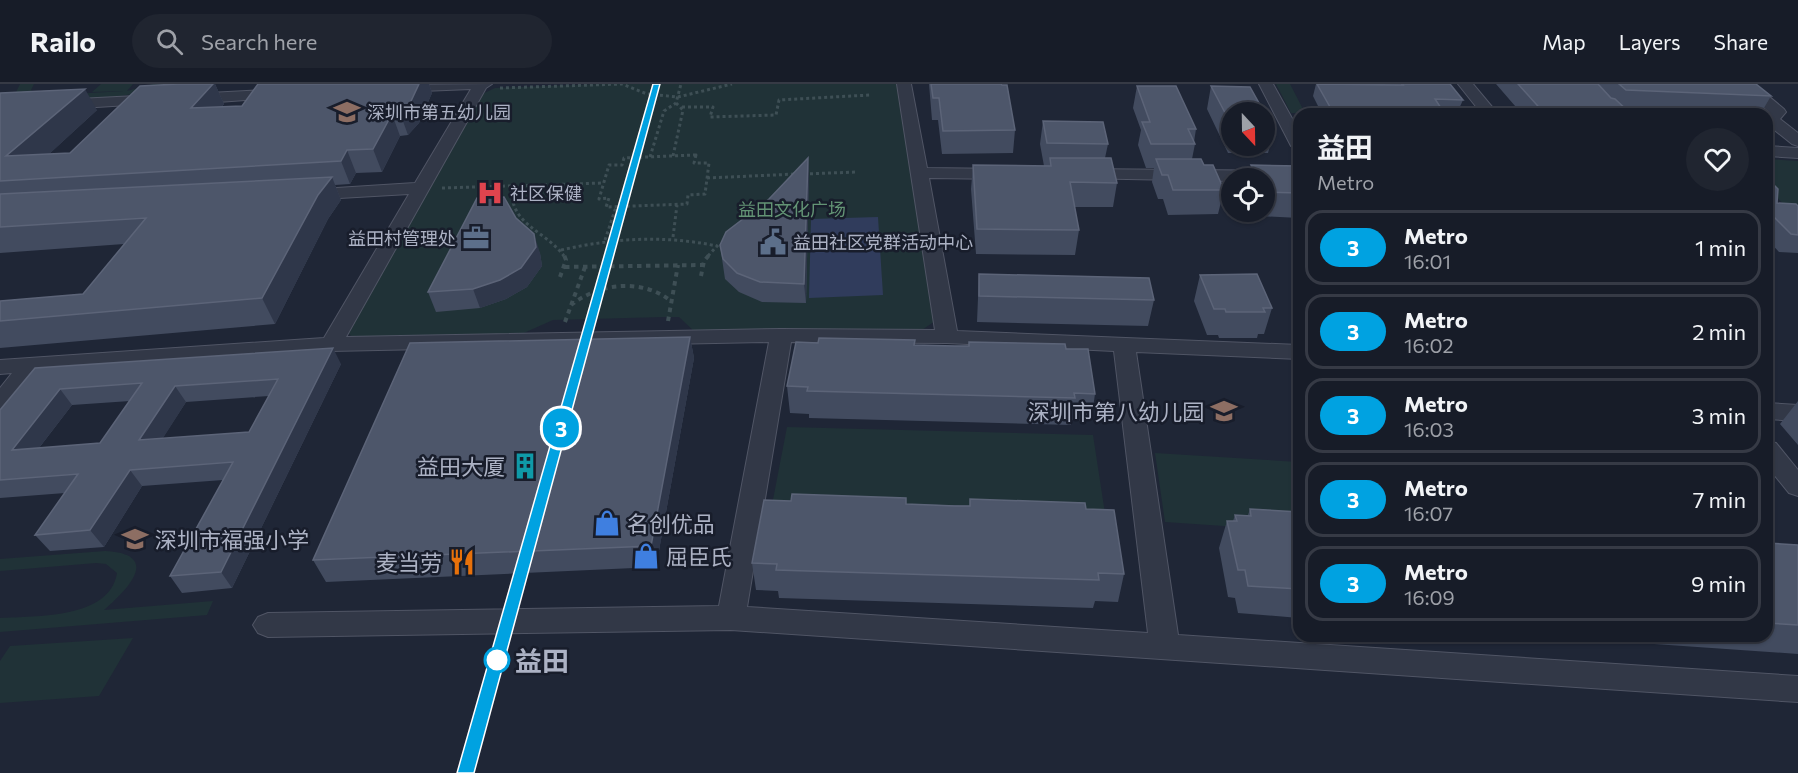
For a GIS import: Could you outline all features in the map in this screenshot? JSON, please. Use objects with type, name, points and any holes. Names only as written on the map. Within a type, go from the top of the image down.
[{"type":"street","points":[[222,97],[232,84]]},
{"type":"street","points":[[904,84],[947,338]]},
{"type":"street","points":[[1266,84],[1293,135]]},
{"type":"street","points":[[1465,84],[1485,108]]},
{"type":"street","points":[[1745,84],[1778,112],[1773,116]]},
{"type":"street","points":[[387,89],[486,85]]},
{"type":"street","points":[[331,344],[419,188],[486,85]]},
{"type":"street","points":[[0,108],[292,94]]},
{"type":"street","points":[[1773,121],[1798,141]]},
{"type":"street","points":[[1773,152],[1798,153]]},
{"type":"street","points":[[920,173],[1027,174]]},
{"type":"street","points":[[1062,174],[1293,176]]},
{"type":"street","points":[[288,195],[419,188]]},
{"type":"street","points":[[731,618],[781,335]]},
{"type":"street","points":[[0,368],[331,344],[781,335],[947,338],[1293,352]]},
{"type":"street","points":[[1124,345],[1165,647]]},
{"type":"street","points":[[0,403],[32,364]]},
{"type":"street","points":[[1773,411],[1798,413]]},
{"type":"street","points":[[1773,456],[1798,487]]},
{"type":"street","points":[[268,625],[731,618],[1798,689]]},
{"type":"path","points":[[486,85],[622,84],[646,94],[678,97],[732,84]]},
{"type":"path","points":[[650,157],[664,111],[676,103],[681,84]]},
{"type":"path","points":[[676,103],[682,107],[713,107],[711,117],[776,115],[779,100],[870,95]]},
{"type":"path","points":[[673,156],[682,107]]},
{"type":"path","points":[[673,156],[696,156],[694,163],[709,163],[705,194],[688,195],[687,204],[677,205],[606,207],[609,198],[598,199],[609,165],[622,165],[624,158],[673,156]]},
{"type":"path","points":[[707,177],[857,172]]},
{"type":"path","points":[[785,186],[788,174]]},
{"type":"path","points":[[419,188],[604,183]]},
{"type":"path","points":[[512,185],[510,201],[516,215],[561,250],[566,260],[560,277]]},
{"type":"path","points":[[673,237],[677,205]]},
{"type":"path","points":[[605,240],[616,207]]},
{"type":"path","points":[[561,250],[623,237],[673,237],[717,246]]},
{"type":"path","points":[[701,276],[703,265],[723,241]]},
{"type":"path","points":[[665,337],[678,265]]},
{"type":"path","points":[[565,267],[703,265]]},
{"type":"path","points":[[558,339],[585,266]]},
{"type":"path","points":[[570,305],[577,299],[596,292],[630,287],[653,288],[671,302]]},
{"type":"green space","points":[[20,84],[34,84],[31,90],[34,93],[56,95],[124,91],[92,92],[101,84],[133,84],[127,91],[153,84],[167,84],[111,98],[73,101],[15,94]]},
{"type":"green space","name":"益田文化广场","points":[[603,84],[899,84],[938,319],[916,334],[696,333],[679,317],[664,317],[553,320],[517,336],[359,339],[351,336],[344,328],[476,97],[495,88]]},
{"type":"green space","points":[[1276,84],[1290,84],[1302,108],[1293,108],[1293,113]]},
{"type":"green space","points":[[1773,159],[1798,161],[1798,218],[1773,194]]},
{"type":"green space","points":[[787,427],[1093,435],[1106,520],[771,510]]},
{"type":"green space","points":[[1155,453],[1293,462],[1293,531],[1165,522]]},
{"type":"green space","points":[[105,551],[123,554],[133,559],[136,566],[130,583],[104,610],[213,601],[207,615],[0,632],[0,618],[51,615],[86,607],[101,599],[111,588],[117,573],[106,564],[96,563],[0,571],[0,559]]},
{"type":"green space","points":[[133,638],[99,696],[0,703],[0,661],[10,646]]},
{"type":"water","points":[[878,217],[883,295],[809,298],[811,219]]},
{"type":"building","points":[[213,84],[191,108],[242,106],[258,84],[419,84],[411,101],[400,113],[392,114],[373,149],[347,150],[341,161],[0,181],[0,93],[85,89],[6,156],[70,153],[140,86]]},
{"type":"building","points":[[931,84],[1007,85],[1015,130],[943,131],[939,98],[933,98]]},
{"type":"building","points":[[1317,84],[1450,84],[1463,100],[1435,99],[1441,108],[1331,108]]},
{"type":"building","points":[[1518,84],[1598,84],[1625,108],[1540,108]]},
{"type":"building","points":[[1619,84],[1756,84],[1771,96],[1626,90]]},
{"type":"building","points":[[1137,86],[1176,86],[1196,129],[1188,129],[1195,144],[1151,144],[1142,122],[1150,122]]},
{"type":"building","points":[[1211,86],[1250,87],[1258,102],[1221,102],[1221,105]]},
{"type":"building","points":[[1043,121],[1103,122],[1108,144],[1047,143]]},
{"type":"building","name":"益田社区党群活动中心","points":[[808,158],[804,284],[760,282],[737,273],[723,259],[720,245],[726,232],[769,199]]},
{"type":"building","points":[[1050,158],[1111,158],[1117,183],[1070,182],[1079,230],[977,229],[973,165],[1051,166]]},
{"type":"building","points":[[1156,159],[1201,159],[1204,165],[1213,165],[1221,183],[1221,190],[1173,190],[1168,175],[1162,175]]},
{"type":"building","points":[[1251,165],[1293,166],[1293,193],[1275,192],[1275,168],[1253,168]]},
{"type":"building","points":[[332,177],[318,195],[262,298],[0,321],[0,301],[83,294],[146,218],[0,227],[0,194]]},
{"type":"building","points":[[1773,184],[1778,189],[1777,203],[1798,206],[1798,235],[1791,234],[1773,216]]},
{"type":"building","points":[[504,197],[516,218],[534,234],[536,247],[521,268],[500,280],[473,289],[428,292],[477,198]]},
{"type":"building","points":[[979,274],[1149,278],[1154,300],[979,296]]},
{"type":"building","points":[[1257,274],[1272,308],[1263,308],[1265,312],[1226,312],[1225,309],[1214,309],[1200,275]]},
{"type":"building","name":"益田大厦","points":[[690,337],[651,546],[313,560],[410,343]]},
{"type":"building","points":[[819,338],[915,340],[914,345],[969,346],[969,342],[1065,344],[1066,349],[1088,349],[1095,394],[1074,393],[1075,398],[807,391],[808,387],[787,386],[796,342],[818,343]]},
{"type":"building","points":[[333,348],[221,572],[170,576],[233,462],[130,470],[90,530],[35,535],[78,474],[0,480],[0,410],[35,368]],"holes":[[[278,379],[249,432],[139,440],[175,386]],[[142,383],[100,443],[12,450],[60,389]]]},
{"type":"building","points":[[792,494],[906,498],[906,504],[955,506],[970,506],[970,499],[1085,503],[1086,509],[1114,510],[1124,574],[1098,573],[1099,580],[776,570],[777,564],[752,563],[764,500],[791,501]]},
{"type":"building","points":[[1250,509],[1293,512],[1293,589],[1248,586],[1245,570],[1238,570],[1227,521],[1237,521],[1235,515],[1251,516]]},
{"type":"building","points":[[1773,543],[1798,545],[1798,625],[1773,623]]},
{"type":"metro line","name":"3","points":[[466,773],[656,84]]},
{"type":"place","name":"深圳市第五幼儿园","points":[[347,112]]},
{"type":"place","name":"社区保健","points":[[490,193]]},
{"type":"place","name":"益田村管理处","points":[[476,238]]},
{"type":"place","name":"益田社区党群活动中心","points":[[773,242]]},
{"type":"place","name":"深圳市第八幼儿园","points":[[1224,411]]},
{"type":"place","name":"益田大厦","points":[[525,466]]},
{"type":"place","name":"名创优品","points":[[607,523]]},
{"type":"place","name":"深圳市福强小学","points":[[135,539]]},
{"type":"place","name":"屈臣氏","points":[[646,556]]},
{"type":"place","name":"麦当劳","points":[[462,562]]},
{"type":"place","name":"益田","points":[[497,660]]}]
